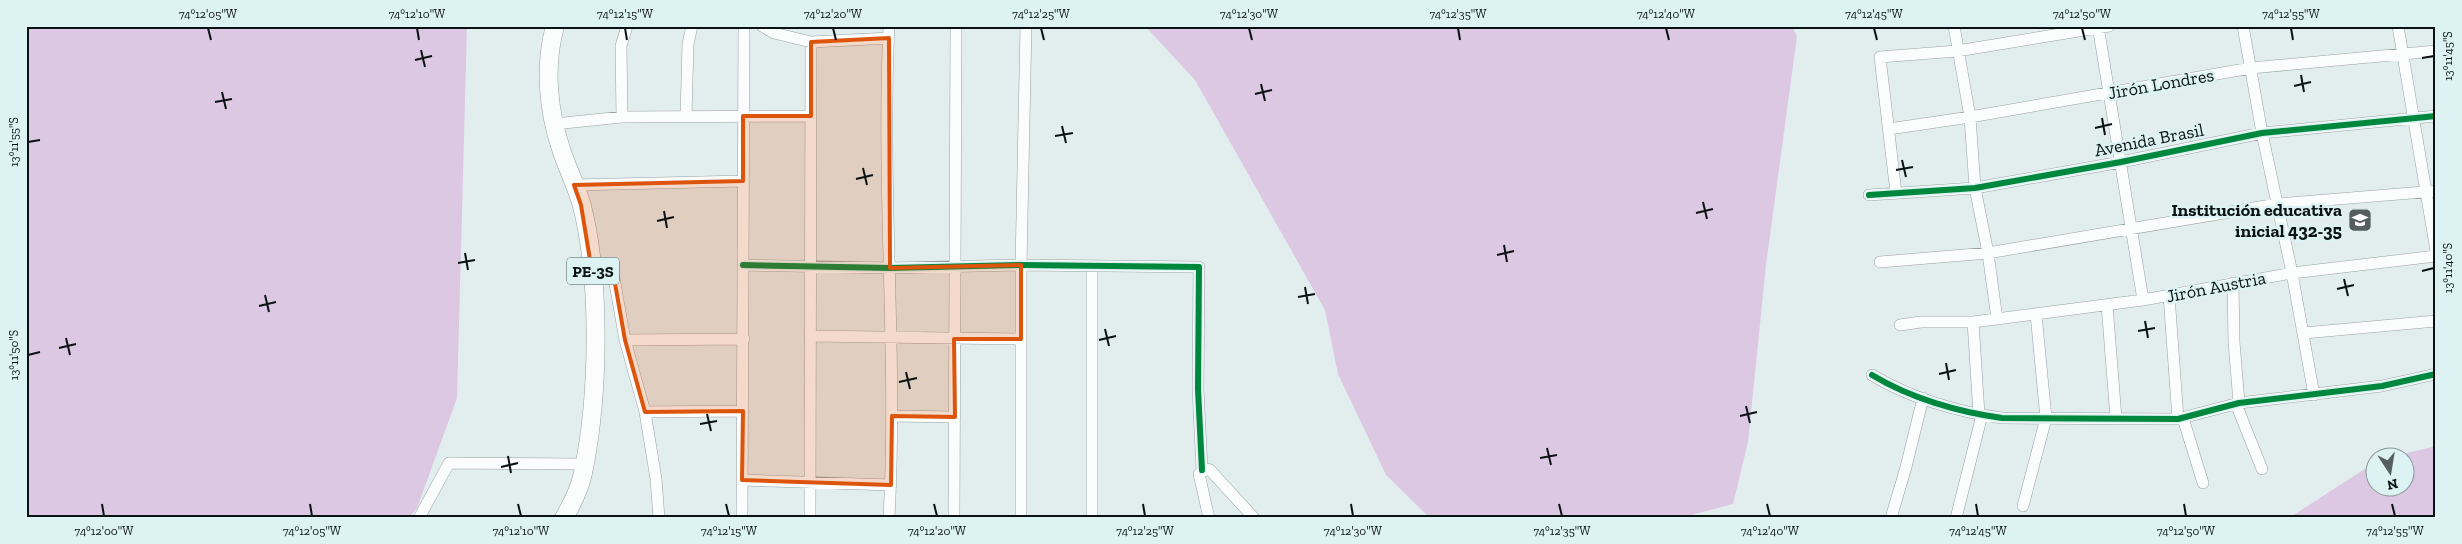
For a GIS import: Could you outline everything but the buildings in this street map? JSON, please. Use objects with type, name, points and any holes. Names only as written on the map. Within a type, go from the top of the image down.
[{"type":"highway","name":"PE-3S","points":[[555,26],[548,76],[554,124],[585,222],[593,265],[595,350],[592,403],[584,464],[575,495],[564,518]]},
{"type":"street","points":[[622,117],[621,46],[627,26]]},
{"type":"street","points":[[686,116],[688,44],[692,26]]},
{"type":"street","points":[[742,518],[744,26]]},
{"type":"street","points":[[762,26],[774,33],[811,42],[889,32],[888,117],[892,416],[889,518]]},
{"type":"street","points":[[954,518],[956,26]]},
{"type":"street","points":[[1021,518],[1021,265],[1026,26]]},
{"type":"street","points":[[1954,26],[1970,117],[1975,188],[1988,253],[1997,319]]},
{"type":"street","points":[[2243,26],[2262,133],[2304,333],[2314,395]]},
{"type":"street","points":[[2398,26],[2413,119],[2430,192],[2436,251]]},
{"type":"street","points":[[1896,193],[1880,57],[1957,50],[2102,27],[2130,229],[2143,300]]},
{"type":"street","points":[[810,518],[811,42]]},
{"type":"street","name":"Jirón Londres","points":[[1889,129],[1970,117],[2251,68],[2436,51]]},
{"type":"street","points":[[554,124],[622,117],[811,116]]},
{"type":"street","name":"Avenida Brasil","points":[[1869,195],[1975,188],[2121,162],[2262,133],[2436,116]]},
{"type":"street","points":[[574,185],[743,181]]},
{"type":"street","points":[[1880,262],[1988,253],[2277,204],[2430,192]]},
{"type":"street","name":"Jirón Austria","points":[[1900,325],[1921,322],[1973,322],[2106,305],[2169,296],[2292,273],[2436,256]]},
{"type":"street","points":[[743,266],[890,268],[1021,265],[1200,267],[1198,390],[1202,470],[1199,474],[1209,518]]},
{"type":"street","points":[[1092,267],[1092,518]]},
{"type":"street","points":[[593,278],[614,278],[625,340],[645,412],[656,479],[659,518]]},
{"type":"street","points":[[2233,284],[2238,404],[2262,469]]},
{"type":"street","points":[[2169,296],[2181,418],[2203,483]]},
{"type":"street","points":[[2106,305],[2116,418]]},
{"type":"street","points":[[2023,506],[2046,418],[2036,314]]},
{"type":"street","points":[[2304,333],[2436,321]]},
{"type":"street","points":[[1956,518],[1981,415],[1973,322]]},
{"type":"street","points":[[810,336],[954,340],[1021,338]]},
{"type":"street","points":[[625,340],[744,339]]},
{"type":"street","points":[[1872,375],[1889,385],[1922,398],[1981,415],[2002,418],[2181,418],[2238,404],[2382,386],[2436,374]]},
{"type":"street","points":[[1891,518],[1906,467],[1922,398]]},
{"type":"street","points":[[645,412],[743,411]]},
{"type":"street","points":[[892,416],[955,416]]},
{"type":"street","points":[[419,518],[449,463],[584,464]]},
{"type":"street","points":[[1202,470],[1210,470],[1254,518]]},
{"type":"street","points":[[742,480],[891,485]]},
{"type":"highlighted area","points":[[889,38],[890,268],[1021,265],[1021,339],[954,339],[955,417],[892,416],[891,485],[742,480],[743,411],[645,412],[625,340],[614,278],[593,278],[581,205],[574,185],[743,181],[743,116],[811,116],[811,42]]},
{"type":"shaded area","points":[[26,26],[467,26],[457,398],[417,508],[409,518],[26,518]]},
{"type":"shaded area","points":[[1145,26],[1792,26],[1797,36],[1766,265],[1748,442],[1733,504],[1680,518],[1430,518],[1386,475],[1338,374],[1325,310],[1195,80]]},
{"type":"shaded area","points":[[2436,446],[2436,518],[2289,518],[2364,469],[2364,496],[2414,496],[2414,451]]},
{"type":"cycle path","points":[[1869,195],[1975,188],[2121,162],[2262,133],[2436,116]]},
{"type":"cycle path","points":[[743,265],[890,268],[1021,265],[1199,267],[1198,389],[1202,470]]},
{"type":"cycle path","points":[[1872,375],[1902,391],[1935,403],[1968,412],[2002,418],[2178,419],[2239,403],[2382,386],[2436,374]]},
{"type":"place","name":"Institución educativa inicial 432-35","points":[[2360,220]]}]
